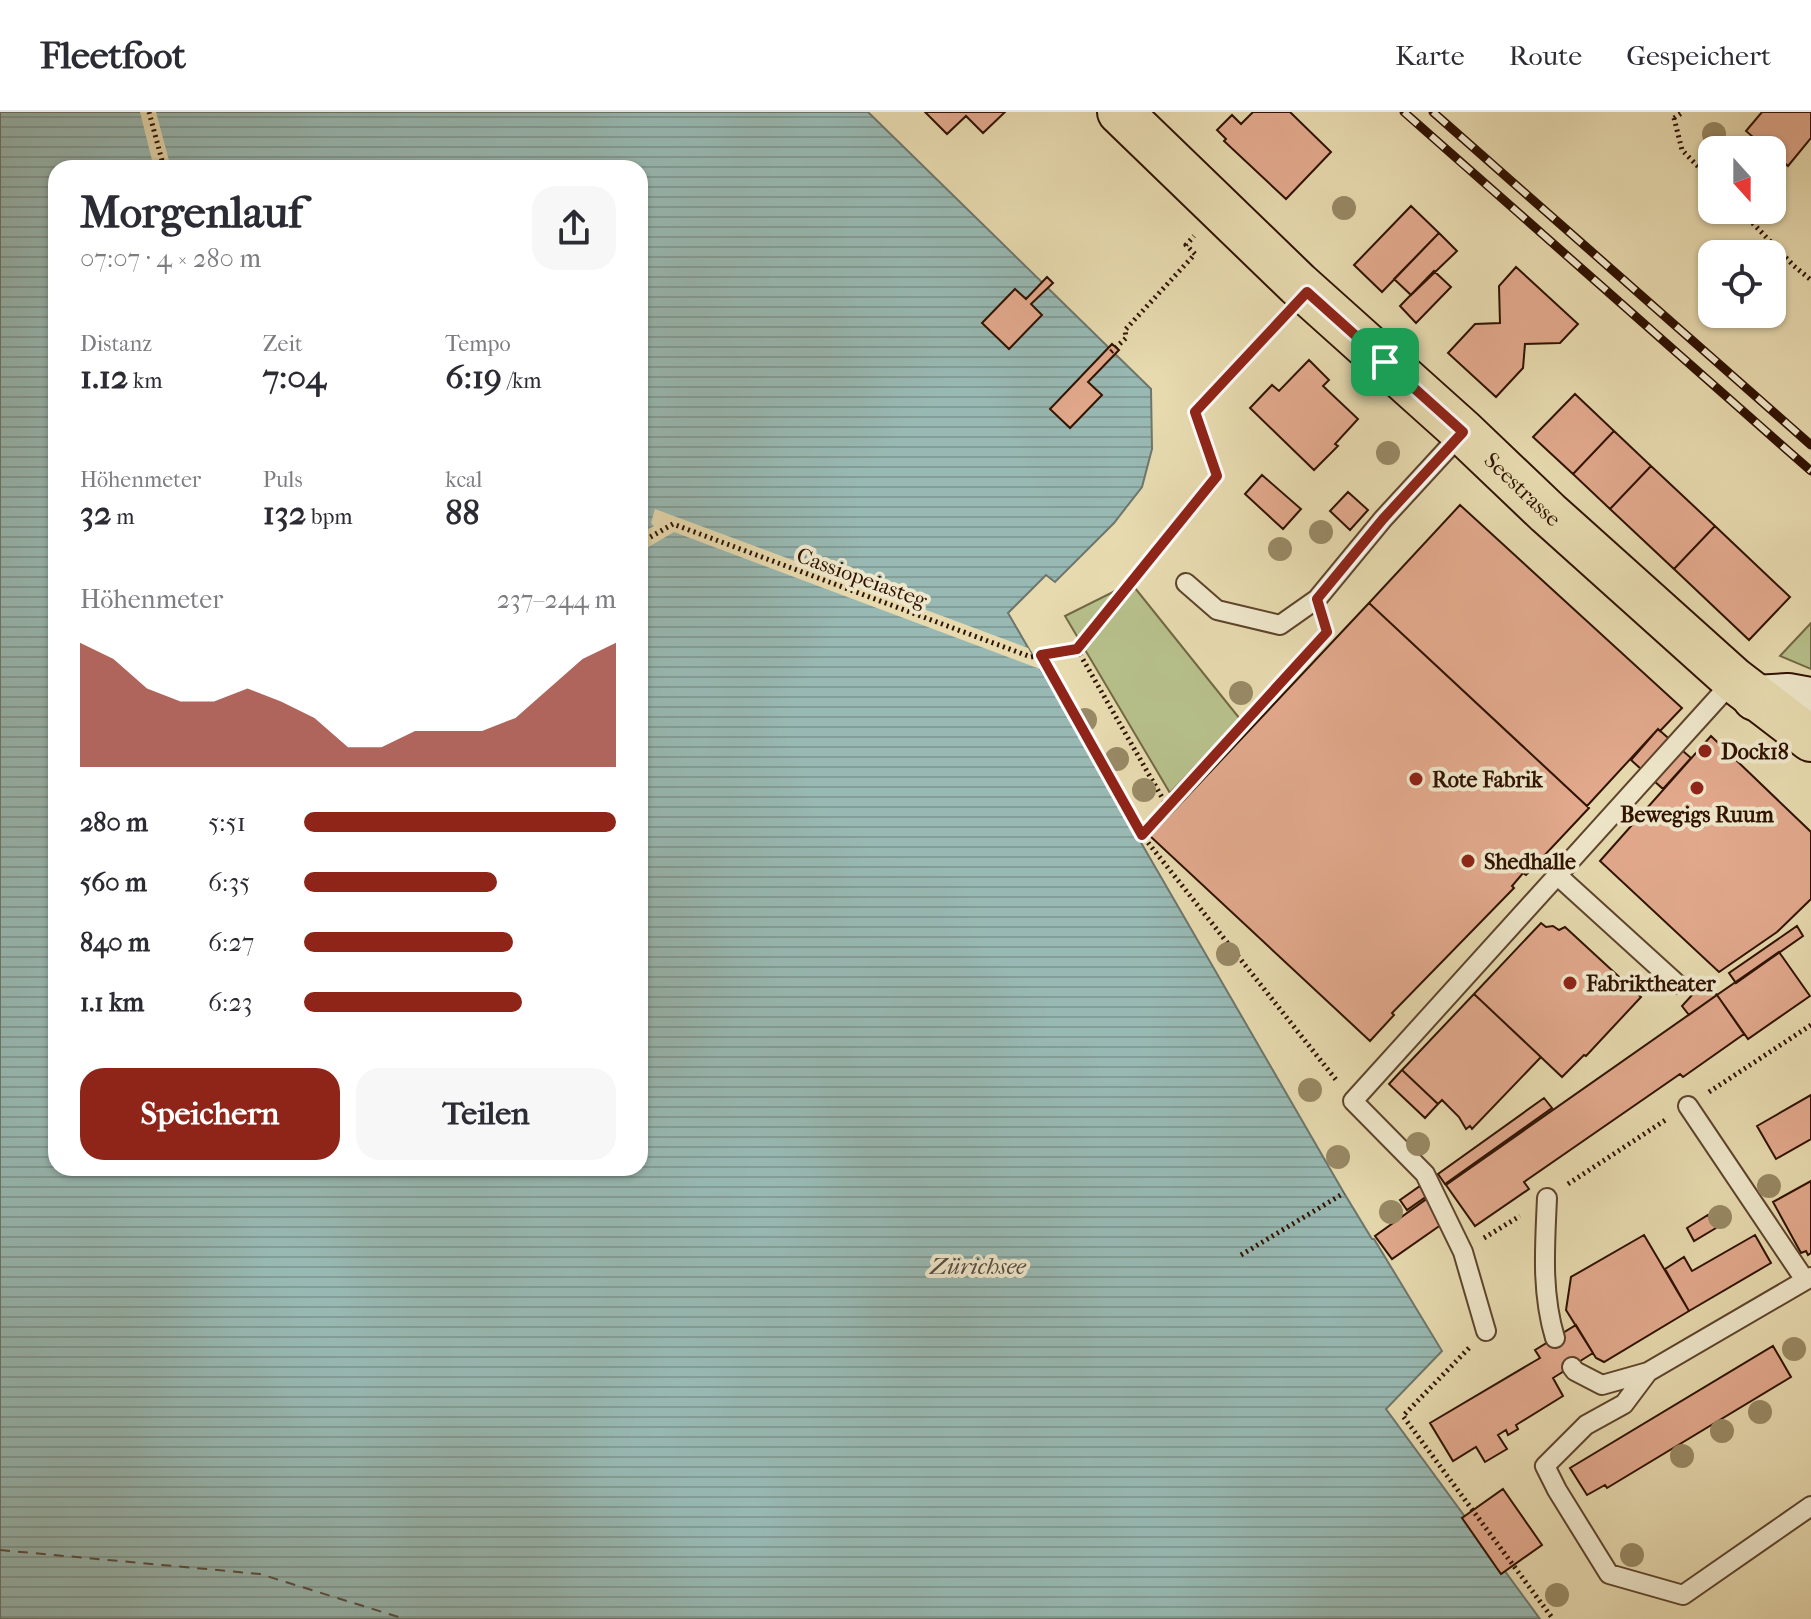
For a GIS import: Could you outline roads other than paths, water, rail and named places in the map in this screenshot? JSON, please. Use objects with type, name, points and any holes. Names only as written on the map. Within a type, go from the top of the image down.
[{"type":"main road","name":"Seestrasse","points":[[1120,112],[1307,292],[1745,689],[1811,739]]},
{"type":"main road","name":"Seestrasse","points":[[1745,689],[1811,762]]},
{"type":"main road","points":[[1745,689],[1811,700]]},
{"type":"lane","points":[[1186,583],[1217,610],[1280,625],[1317,599],[1383,519],[1463,432]]},
{"type":"lane","points":[[1486,1331],[1463,1252],[1425,1174],[1353,1101],[1557,875],[1745,689]]},
{"type":"lane","points":[[1557,875],[1677,984]]},
{"type":"lane","points":[[1572,1367],[1602,1385],[1648,1372],[1808,1278],[1688,1106]]},
{"type":"lane","points":[[1547,1198],[1544,1256],[1546,1309],[1555,1338]]},
{"type":"lane","points":[[1648,1372],[1624,1404],[1586,1425],[1545,1466],[1609,1574],[1683,1595],[1811,1506]]},
{"type":"water","name":"Zürichsee","points":[[0,112],[868,112],[1151,389],[1152,449],[1142,487],[1114,523],[1055,582],[1046,575],[1008,613],[1344,1193],[1442,1351],[1386,1409],[1540,1619],[0,1619]]},
{"type":"railway","points":[[1404,112],[1811,471]]},
{"type":"railway","points":[[1433,112],[1811,445]]},
{"type":"place","name":"Dock18","points":[[1705,751]]},
{"type":"place","name":"Rote Fabrik","points":[[1416,779]]},
{"type":"place","name":"Bewegigs Ruum","points":[[1697,788]]},
{"type":"place","name":"Shedhalle","points":[[1468,861]]},
{"type":"place","name":"Fabriktheater","points":[[1570,983]]}]
